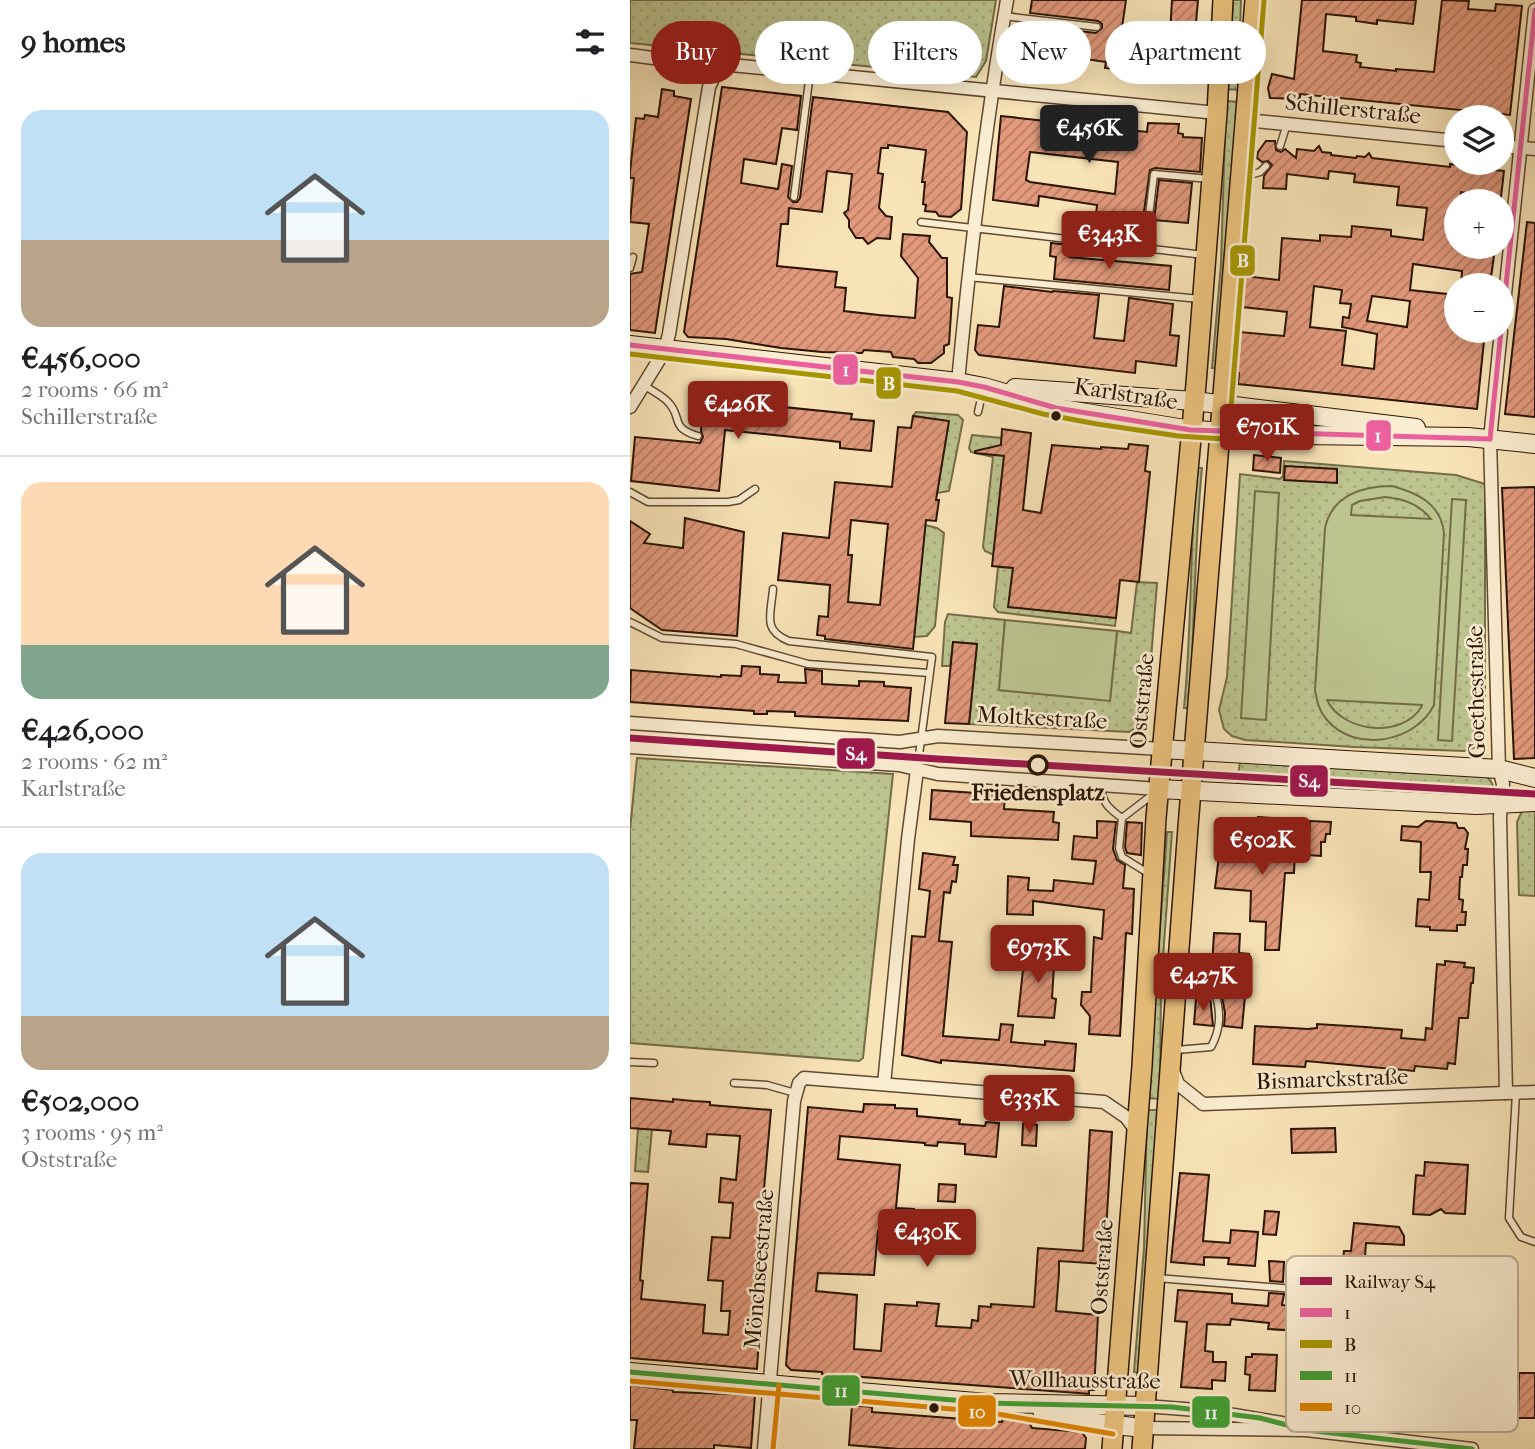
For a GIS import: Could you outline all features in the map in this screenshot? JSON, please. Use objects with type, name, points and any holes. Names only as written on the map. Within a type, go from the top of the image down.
[{"type":"main road","name":"Oststraße","points":[[1112,1449],[1137,1132],[1152,876],[1212,180],[1223,0]]},
{"type":"main road","points":[[1142,1449],[1170,1057],[1255,0]]},
{"type":"street","points":[[958,383],[991,91],[1007,0]]},
{"type":"street","points":[[1507,273],[1535,9]]},
{"type":"street","points":[[630,55],[651,58]]},
{"type":"street","points":[[854,77],[1217,113]]},
{"type":"street","points":[[630,407],[665,350],[710,84]]},
{"type":"street","name":"Schillerstraße","points":[[1246,120],[1444,140]]},
{"type":"street","points":[[1514,147],[1535,149]]},
{"type":"street","name":"Goethestraße","points":[[1500,343],[1490,439],[1511,1093]]},
{"type":"street","name":"Karlstraße","points":[[630,345],[987,387],[1222,404],[1396,424],[1468,437]]},
{"type":"street","name":"Karlstraße","points":[[987,387],[1058,408],[1191,430],[1468,437],[1535,444]]},
{"type":"street","name":"Moltkestraße","points":[[630,723],[900,742],[938,736],[1499,769],[1535,778]]},
{"type":"street","points":[[630,747],[899,765],[938,774],[1159,789],[1477,805],[1535,802]]},
{"type":"street","points":[[884,1084],[917,770]]},
{"type":"street","name":"Bismarckstraße","points":[[1170,1057],[1178,1084],[1203,1104],[1535,1092]]},
{"type":"street","points":[[797,1088],[804,1078],[1104,1102],[1126,1117],[1137,1132]]},
{"type":"street","name":"Mönchseestraße","points":[[764,1449],[797,1088]]},
{"type":"street","name":"Wollhausstraße","points":[[630,1372],[987,1403],[1210,1410],[1286,1425]]},
{"type":"street","name":"Wollhausstraße","points":[[987,1403],[1143,1428],[1286,1430]]},
{"type":"street","name":"Wollhausstraße","points":[[1323,1432],[1472,1449]]},
{"type":"lane","points":[[1004,16],[1097,27]]},
{"type":"lane","points":[[794,197],[809,84]]},
{"type":"lane","points":[[1280,146],[1287,123]]},
{"type":"lane","points":[[1241,178],[1260,172],[1266,166]]},
{"type":"lane","points":[[1145,249],[1154,174],[1212,180]]},
{"type":"lane","points":[[921,222],[1205,255]]},
{"type":"lane","points":[[630,268],[633,257]]},
{"type":"lane","points":[[968,277],[1202,300]]},
{"type":"lane","points":[[643,385],[668,401],[674,410],[677,424],[684,432],[698,436]]},
{"type":"lane","points":[[978,412],[987,387]]},
{"type":"lane","points":[[630,492],[649,502],[728,502],[755,489]]},
{"type":"lane","points":[[773,589],[770,624],[777,636],[789,641],[932,657],[917,770]]},
{"type":"lane","points":[[630,622],[662,638],[736,644],[764,654],[808,664],[929,673]]},
{"type":"lane","points":[[1101,785],[1101,800],[1122,818]]},
{"type":"lane","points":[[1122,818],[1142,805],[1159,789]]},
{"type":"lane","points":[[1122,818],[1119,848],[1122,857],[1152,876]]},
{"type":"lane","points":[[1170,1057],[1211,1046],[1218,1034],[1220,1008],[1215,992],[1177,972]]},
{"type":"lane","points":[[630,1062],[654,1063]]},
{"type":"lane","points":[[734,1083],[797,1088]]},
{"type":"lane","points":[[1511,1093],[1509,1218],[1521,1237],[1535,1242]]},
{"type":"lane","points":[[1155,1278],[1286,1288]]},
{"type":"green space","points":[[630,0],[996,0],[986,61],[982,67],[982,21],[868,21],[868,66],[854,65],[854,21],[755,21],[755,55],[741,54],[741,21],[651,21],[651,45],[630,43]]},
{"type":"green space","points":[[1233,0],[1241,0],[1240,21],[1232,21]]},
{"type":"green space","points":[[1228,84],[1238,84],[1238,90],[1228,89]]},
{"type":"green space","points":[[1226,101],[1238,102],[1217,368],[1212,368],[1221,264]]},
{"type":"green space","points":[[916,412],[958,415],[963,420],[949,491],[937,493],[948,421],[913,416]]},
{"type":"green space","points":[[972,435],[1001,438],[1001,445],[996,448],[1004,456],[994,555],[983,547],[993,457],[971,452],[969,448]]},
{"type":"green space","points":[[1284,461],[1456,475],[1485,484],[1485,720],[1484,731],[1476,747],[1464,751],[1245,740],[1232,736],[1224,729],[1219,710],[1227,677],[1240,474],[1280,479],[1283,476]]},
{"type":"green space","points":[[1196,468],[1202,468],[1189,708],[1184,708],[1188,648]]},
{"type":"green space","points":[[1392,486],[1427,501],[1438,514],[1444,533],[1434,705],[1425,718],[1413,728],[1384,739],[1368,740],[1353,737],[1327,720],[1319,706],[1315,690],[1325,528],[1334,508],[1342,500],[1370,488]],"holes":[[[1385,497],[1411,503],[1431,519],[1351,515],[1352,505]],[[1327,700],[1422,705],[1422,706],[1413,717],[1401,724],[1373,728],[1346,720]]]},
{"type":"green space","points":[[1255,491],[1279,493],[1266,720],[1241,718]]},
{"type":"green space","points":[[1452,499],[1466,500],[1452,741],[1438,740]]},
{"type":"green space","points":[[925,525],[944,533],[935,626],[927,636],[914,637]]},
{"type":"green space","points":[[998,567],[1013,568],[1009,607],[1116,618],[1115,626],[998,612],[994,607]]},
{"type":"green space","points":[[1137,582],[1157,583],[1147,711],[1139,726],[1129,732],[969,724],[977,644],[953,642],[950,666],[942,666],[948,614],[1005,620],[999,690],[1110,700],[1117,631],[1131,633]]},
{"type":"green space","points":[[1005,620],[1117,631],[1110,701],[999,690]]},
{"type":"green space","points":[[637,758],[893,774],[863,1058],[859,1061],[630,1043],[630,830]]},
{"type":"green space","points":[[1240,761],[1487,777],[1493,789],[1484,800],[1237,786]]},
{"type":"green space","points":[[1535,810],[1535,896],[1519,895],[1517,822],[1522,811]]},
{"type":"green space","points":[[1167,832],[1172,832],[1161,986],[1160,1099],[1148,1098]]},
{"type":"green space","points":[[1147,1110],[1159,1110],[1140,1373],[1134,1372],[1144,1248]]},
{"type":"green space","points":[[638,1128],[652,1129],[648,1172],[635,1171]]},
{"type":"building","points":[[1032,0],[1126,0],[1123,21],[1105,21],[1105,62],[1091,60],[1091,32],[1096,33],[1102,28],[1098,21],[1030,13]]},
{"type":"building","points":[[1172,0],[1198,0],[1196,21],[1171,21]]},
{"type":"building","points":[[1302,0],[1416,0],[1413,24],[1377,20],[1377,24],[1356,21],[1356,17],[1326,14],[1323,51],[1357,55],[1356,62],[1361,63],[1360,67],[1396,71],[1434,72],[1442,0],[1469,1],[1468,9],[1495,11],[1496,4],[1522,6],[1511,105],[1444,105],[1444,108],[1300,94],[1300,99],[1270,98],[1268,88],[1272,74],[1294,79]]},
{"type":"building","points":[[722,87],[801,96],[797,130],[782,128],[776,164],[744,159],[741,183],[778,189],[782,164],[792,166],[788,197],[793,202],[800,198],[813,97],[948,112],[967,132],[961,209],[951,217],[925,211],[925,182],[922,182],[926,150],[888,145],[888,148],[881,148],[878,173],[883,174],[879,208],[886,216],[892,217],[890,239],[877,238],[868,244],[863,238],[856,238],[849,227],[849,220],[844,213],[848,210],[852,174],[827,171],[822,212],[789,208],[788,224],[781,224],[777,266],[837,272],[835,287],[846,288],[844,311],[915,318],[918,278],[901,256],[903,234],[930,236],[929,242],[942,258],[947,258],[947,297],[952,298],[949,344],[944,346],[944,353],[931,363],[918,363],[914,359],[893,357],[891,352],[822,352],[726,339],[688,337],[684,332]]},
{"type":"building","points":[[662,89],[674,91],[674,96],[691,99],[655,333],[630,330],[630,274],[642,272],[649,224],[630,222],[634,178],[630,178],[630,172],[636,118],[644,119],[645,115],[658,117]]},
{"type":"building","points":[[1001,116],[1147,132],[1148,123],[1179,124],[1178,133],[1183,134],[1183,137],[1202,138],[1200,172],[1155,168],[1150,170],[1141,232],[1095,225],[1097,205],[1039,196],[1038,206],[993,200]],"holes":[[[1030,152],[1118,162],[1115,194],[1026,180]]]},
{"type":"building","points":[[1266,141],[1275,141],[1276,150],[1281,152],[1285,149],[1296,158],[1297,149],[1314,151],[1319,146],[1322,152],[1331,155],[1356,158],[1365,157],[1369,153],[1372,158],[1444,166],[1444,175],[1504,175],[1502,189],[1444,189],[1444,259],[1494,259],[1492,273],[1462,273],[1413,264],[1410,290],[1444,294],[1444,343],[1484,343],[1477,409],[1238,384],[1240,332],[1284,336],[1287,312],[1242,307],[1245,276],[1279,280],[1282,238],[1320,241],[1320,235],[1351,237],[1352,226],[1391,230],[1391,236],[1423,240],[1427,208],[1397,205],[1399,187],[1354,182],[1355,174],[1329,171],[1328,179],[1287,174],[1286,189],[1263,188],[1264,176],[1272,165],[1257,158]],"holes":[[[1314,286],[1342,290],[1340,303],[1351,304],[1349,318],[1343,317],[1342,327],[1377,334],[1374,369],[1342,365],[1346,331],[1310,327]],[[1372,296],[1410,301],[1407,327],[1367,321]]]},
{"type":"building","points":[[1159,180],[1192,183],[1188,223],[1154,220]]},
{"type":"building","points":[[1527,222],[1535,223],[1535,417],[1505,414]]},
{"type":"building","points":[[1051,243],[1070,245],[1069,257],[1171,266],[1169,290],[1054,279],[1056,257],[1050,256]]},
{"type":"building","points":[[1004,286],[1099,295],[1094,338],[1124,341],[1129,298],[1173,304],[1170,335],[1179,336],[1176,366],[1136,361],[1135,373],[979,355],[975,350],[978,325],[999,327]]},
{"type":"building","points":[[704,399],[852,414],[851,419],[874,421],[871,451],[840,448],[840,442],[725,430],[719,491],[631,481],[635,437],[700,443],[703,437],[701,431]]},
{"type":"building","points":[[913,416],[949,421],[936,500],[939,500],[936,521],[926,520],[913,649],[825,639],[825,636],[817,635],[819,616],[828,617],[830,585],[778,580],[783,533],[829,538],[835,482],[892,487],[898,427],[911,428]],"holes":[[[851,520],[888,524],[880,605],[848,602],[852,555],[848,555]]]},
{"type":"building","points":[[1002,429],[1031,433],[1023,510],[1041,513],[1052,445],[1101,449],[1128,449],[1129,444],[1148,446],[1145,471],[1150,472],[1139,582],[1120,580],[1116,618],[1008,607],[1013,568],[992,566],[1004,456],[975,453],[1001,445]]},
{"type":"building","points":[[1254,455],[1281,458],[1280,473],[1253,470]]},
{"type":"building","points":[[1285,466],[1337,469],[1337,483],[1284,480]]},
{"type":"building","points":[[1535,487],[1535,758],[1514,759],[1502,488]]},
{"type":"building","points":[[685,518],[744,532],[737,636],[662,630],[630,608],[630,521],[650,534],[644,543],[683,548]]},
{"type":"building","points":[[953,642],[977,644],[969,724],[945,723]]},
{"type":"building","points":[[742,666],[760,667],[760,674],[779,675],[778,682],[806,683],[805,669],[822,671],[822,684],[859,686],[859,681],[884,682],[884,686],[911,688],[908,721],[795,716],[795,712],[767,711],[767,714],[754,714],[754,711],[630,702],[631,670],[721,677],[741,676]]},
{"type":"building","points":[[932,790],[1005,795],[1004,809],[1054,812],[1053,822],[1059,823],[1058,840],[971,836],[971,822],[930,819]]},
{"type":"building","points":[[1258,817],[1286,819],[1284,851],[1295,851],[1294,873],[1285,873],[1279,950],[1265,950],[1266,922],[1250,921],[1251,891],[1215,888],[1219,856],[1256,858]]},
{"type":"building","points":[[1097,821],[1116,822],[1113,849],[1117,860],[1125,865],[1123,888],[1134,889],[1132,934],[1126,933],[1120,1036],[1089,1034],[1090,1016],[1081,1005],[1082,992],[1091,992],[1094,937],[1102,939],[1104,910],[1033,901],[1033,915],[1007,914],[1008,876],[1029,878],[1028,890],[1053,891],[1054,880],[1093,884],[1096,861],[1072,859],[1074,836],[1097,838]]},
{"type":"building","points":[[1310,821],[1331,822],[1330,834],[1326,834],[1325,842],[1321,842],[1321,856],[1308,855]]},
{"type":"building","points":[[1426,821],[1456,823],[1458,828],[1464,828],[1468,833],[1465,849],[1468,849],[1467,865],[1463,865],[1460,877],[1459,899],[1463,900],[1462,912],[1466,912],[1465,925],[1457,925],[1457,931],[1430,930],[1430,927],[1416,926],[1418,899],[1429,900],[1431,872],[1420,872],[1421,842],[1401,840],[1402,826],[1418,827]]},
{"type":"building","points":[[1127,822],[1142,823],[1141,855],[1127,853]]},
{"type":"building","points":[[923,853],[955,857],[953,865],[958,865],[956,882],[952,881],[950,893],[944,892],[939,941],[952,942],[943,1036],[999,1040],[1001,1024],[1013,1025],[1011,1042],[1076,1044],[1074,1071],[941,1060],[941,1063],[902,1055],[912,936],[925,937],[930,891],[919,889]]},
{"type":"building","points":[[1214,933],[1240,934],[1239,953],[1249,954],[1242,1028],[1224,1026],[1225,1013],[1221,991],[1211,983]]},
{"type":"building","points":[[1042,950],[1055,951],[1052,998],[1056,999],[1054,1018],[1018,1016],[1025,951],[1042,953]]},
{"type":"building","points":[[1445,961],[1465,963],[1464,967],[1474,968],[1468,1018],[1459,1018],[1455,1064],[1448,1063],[1447,1069],[1415,1066],[1414,1071],[1306,1061],[1305,1067],[1253,1064],[1255,1026],[1308,1029],[1317,1028],[1317,1024],[1402,1030],[1401,1038],[1425,1040],[1426,1028],[1432,1029],[1437,964],[1445,965]]},
{"type":"building","points":[[1210,996],[1213,1026],[1194,1024],[1196,999],[1209,1000]]},
{"type":"building","points":[[630,1098],[710,1102],[710,1105],[771,1110],[755,1290],[762,1291],[757,1369],[630,1358],[630,1183],[648,1184],[640,1280],[643,1281],[641,1299],[705,1305],[703,1333],[728,1335],[730,1311],[721,1311],[723,1281],[708,1280],[712,1237],[730,1238],[733,1203],[719,1202],[721,1178],[736,1180],[740,1136],[707,1134],[706,1147],[669,1144],[671,1131],[630,1128]]},
{"type":"building","points":[[864,1104],[917,1109],[917,1116],[960,1120],[959,1124],[985,1126],[986,1122],[999,1123],[996,1157],[965,1154],[965,1144],[938,1142],[937,1146],[840,1136],[838,1159],[900,1165],[896,1208],[914,1209],[914,1213],[934,1214],[933,1236],[878,1231],[874,1275],[818,1273],[816,1291],[857,1295],[854,1349],[881,1351],[885,1304],[939,1304],[936,1326],[971,1328],[972,1320],[978,1321],[979,1306],[991,1307],[991,1304],[1034,1307],[1038,1248],[1083,1251],[1090,1130],[1112,1132],[1104,1264],[1059,1261],[1056,1311],[1098,1315],[1094,1390],[1089,1390],[1089,1394],[822,1374],[791,1370],[786,1365],[808,1107],[863,1112]]},
{"type":"building","points":[[1023,1124],[1037,1125],[1036,1146],[1022,1145]]},
{"type":"building","points":[[1335,1128],[1336,1152],[1292,1153],[1291,1129]]},
{"type":"building","points":[[1425,1162],[1468,1165],[1465,1214],[1445,1213],[1441,1209],[1430,1215],[1413,1214],[1416,1175],[1424,1176]]},
{"type":"building","points":[[1180,1173],[1209,1175],[1203,1241],[1230,1243],[1231,1230],[1258,1232],[1255,1266],[1228,1264],[1229,1258],[1204,1257],[1204,1265],[1171,1262]]},
{"type":"building","points":[[939,1184],[956,1185],[955,1202],[938,1201]]},
{"type":"building","points":[[1265,1211],[1279,1212],[1276,1235],[1263,1234]]},
{"type":"building","points":[[1354,1223],[1399,1227],[1404,1236],[1404,1245],[1366,1243],[1365,1256],[1344,1256],[1344,1251],[1351,1251]]},
{"type":"building","points":[[1269,1261],[1284,1262],[1283,1282],[1270,1281]]},
{"type":"building","points":[[1178,1290],[1232,1294],[1232,1303],[1268,1306],[1269,1293],[1284,1294],[1282,1305],[1286,1305],[1286,1330],[1268,1329],[1269,1323],[1231,1319],[1230,1325],[1207,1324],[1205,1351],[1213,1352],[1213,1362],[1226,1362],[1225,1381],[1212,1380],[1212,1389],[1181,1387],[1187,1322],[1175,1321]]},
{"type":"building","points":[[1252,1354],[1277,1355],[1275,1391],[1249,1390],[1250,1375],[1245,1374],[1246,1357],[1252,1357]]},
{"type":"building","points":[[1519,1373],[1535,1373],[1535,1418],[1518,1418]]},
{"type":"building","points":[[630,1385],[673,1392],[755,1395],[751,1448],[714,1445],[714,1449],[634,1449],[637,1420],[630,1420]]},
{"type":"building","points":[[852,1405],[872,1407],[872,1412],[1002,1422],[1003,1417],[1027,1418],[1032,1428],[1082,1432],[1086,1438],[1085,1449],[899,1449],[849,1445]]},
{"type":"rail line","name":"S4","points":[[630,738],[1535,794]]},
{"type":"transit line","name":"B","points":[[630,354],[957,391],[1043,414],[1097,424],[1178,436],[1224,439],[1229,432],[1264,1]]},
{"type":"transit line","name":"1","points":[[1507,273],[1535,10]]},
{"type":"transit line","name":"1","points":[[1490,439],[1500,343]]},
{"type":"transit line","name":"1","points":[[630,345],[958,382],[1056,408],[1191,430],[1490,439]]},
{"type":"transit line","name":"11","points":[[630,1372],[987,1403],[1172,1407],[1260,1418],[1286,1425]]},
{"type":"transit line","name":"10","points":[[630,1381],[986,1412],[1113,1434]]},
{"type":"transit line","name":"10","points":[[773,1449],[779,1385]]},
{"type":"transit line","name":"11","points":[[1323,1432],[1472,1449]]},
{"type":"place","name":"Friedensplatz","points":[[1038,765]]}]
